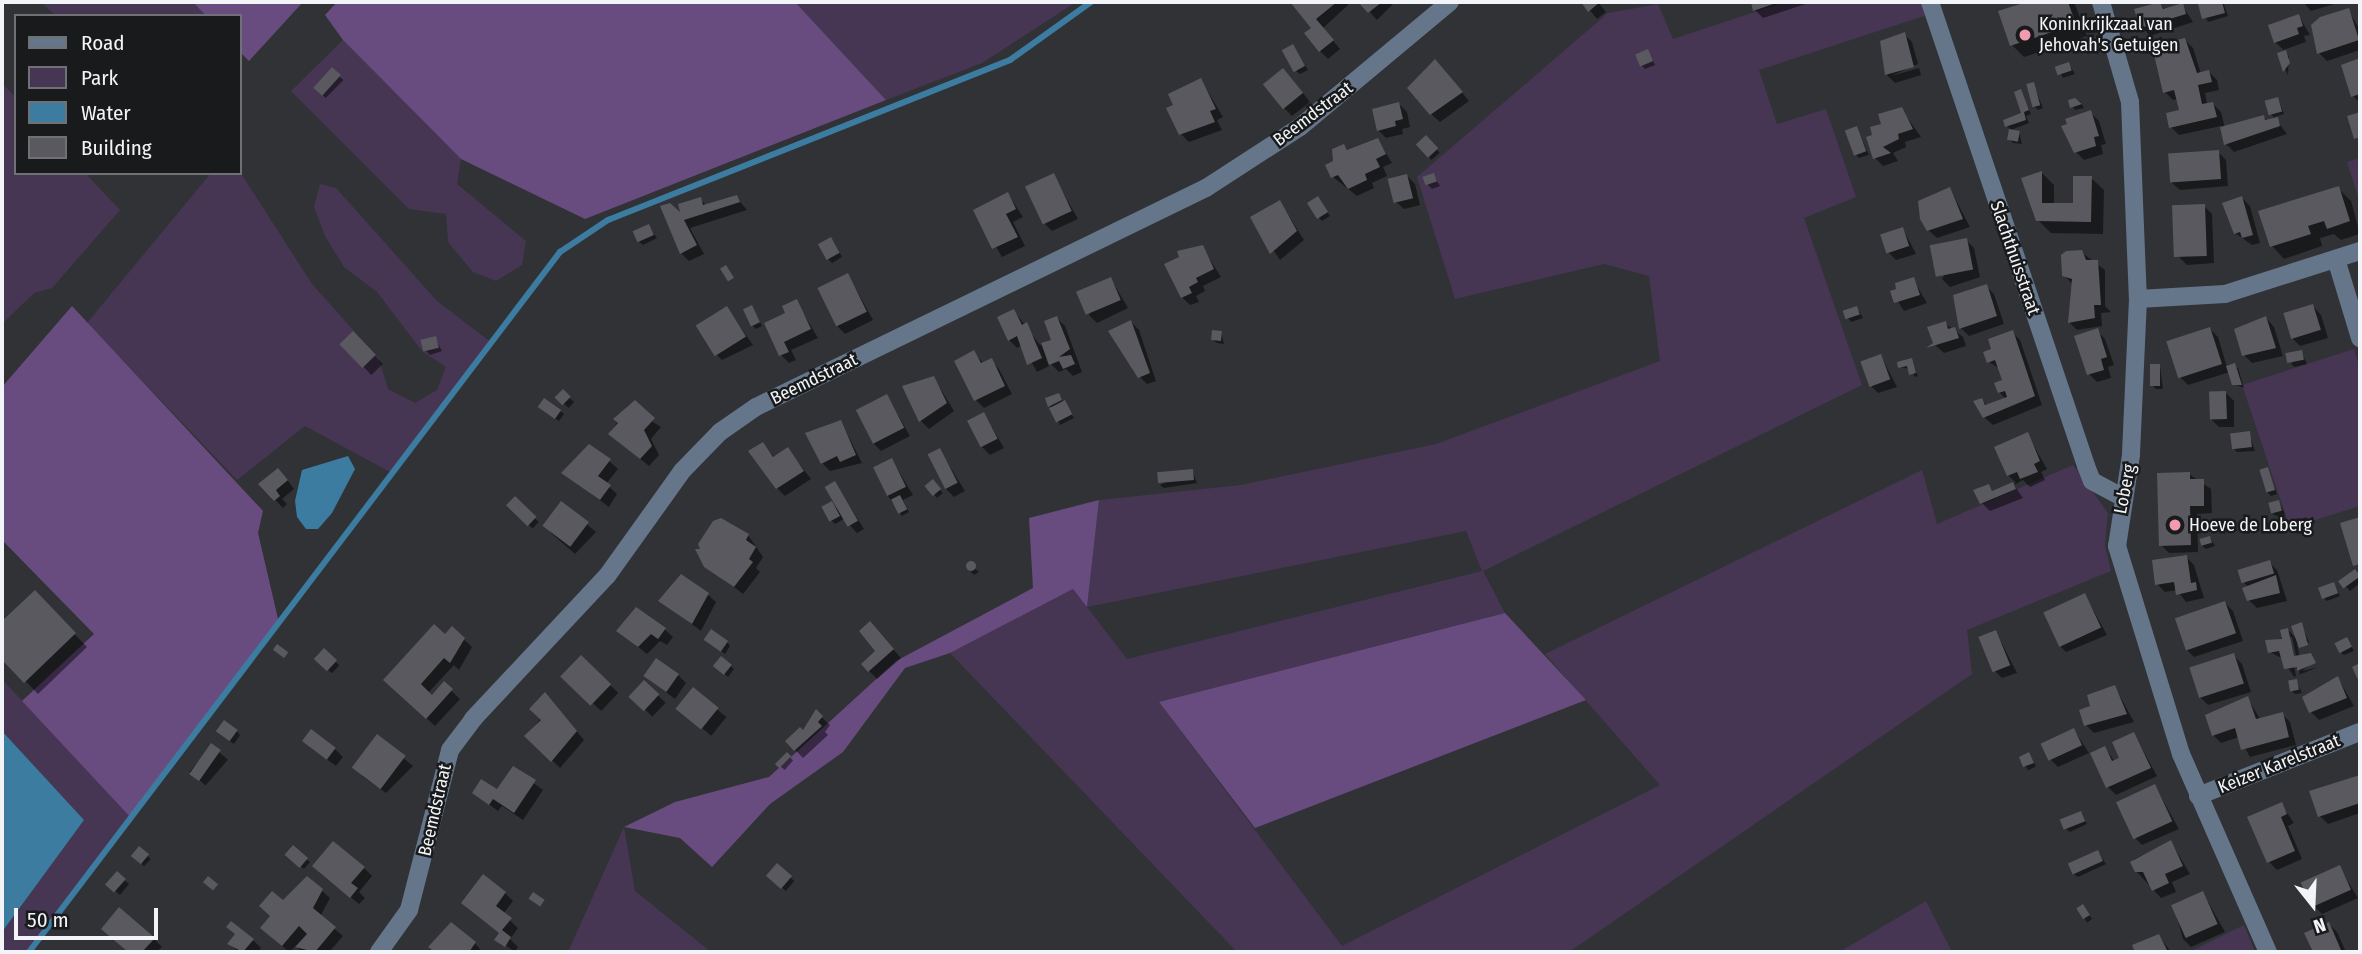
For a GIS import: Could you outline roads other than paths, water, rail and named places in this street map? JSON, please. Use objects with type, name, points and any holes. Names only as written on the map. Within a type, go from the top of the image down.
[{"type":"street","name":"Beemdstraat","points":[[379,952],[409,910],[450,750],[472,719],[607,576],[683,470],[720,432],[756,407],[1206,188],[1300,127],[1450,2]]},
{"type":"street","name":"Slachthuisstraat","points":[[1930,2],[2086,466],[2092,481],[2122,497]]},
{"type":"street","name":"Loberg","points":[[2101,2],[2130,102],[2138,299],[2131,455],[2122,497],[2118,547],[2124,577],[2198,796],[2268,952]]},
{"type":"street","points":[[2138,299],[2225,294],[2360,251]]},
{"type":"street","points":[[2336,258],[2360,338]]},
{"type":"street","name":"Keizer Karelstraat","points":[[2198,796],[2360,732]]},
{"type":"water","points":[[348,456],[355,469],[332,513],[318,529],[306,529],[297,517],[295,501],[302,470]]},
{"type":"water","points":[[2,731],[84,820],[2,932]]},
{"type":"waterway","points":[[29,952],[560,252],[608,220],[1010,60],[1091,2]]},
{"type":"place","name":"Koninkrijkzaal van Jehovah's Getuigen","points":[[2025,35]]},
{"type":"place","name":"Hoeve de Loberg","points":[[2175,525]]}]
